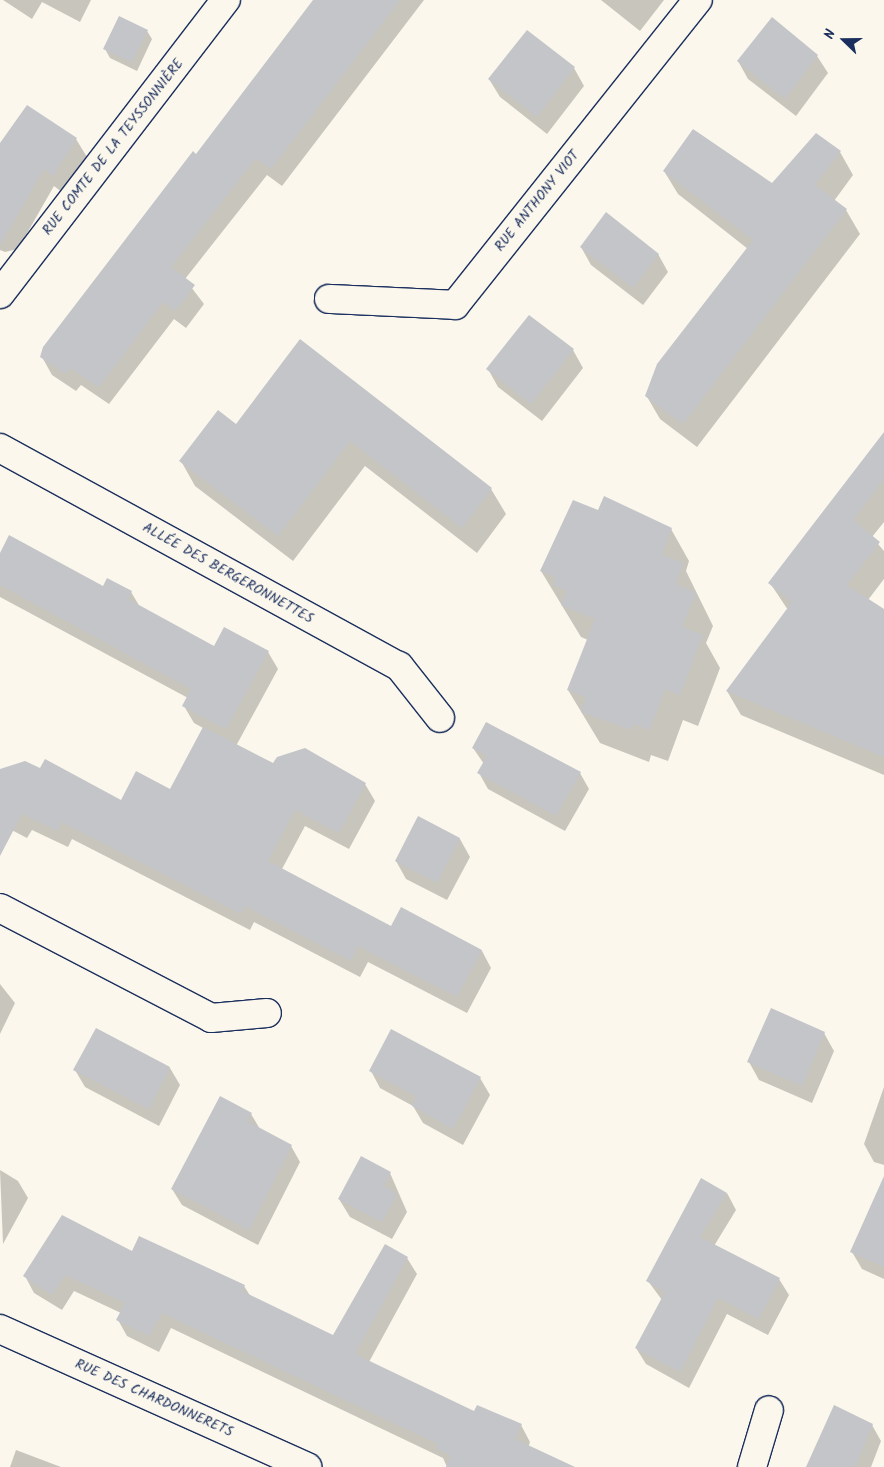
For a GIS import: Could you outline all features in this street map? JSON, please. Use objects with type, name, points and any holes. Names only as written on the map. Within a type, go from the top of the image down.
[{"type":"street","name":"RUE COMTE DE LA TEYSSONNIÈRE","points":[[0,294],[226,0]]},
{"type":"street","name":"RUE ANTHONY VIOT","points":[[329,299],[455,304],[698,0]]},
{"type":"street","name":"ALLÉE DES BERGERONNETTES","points":[[0,448],[399,666],[440,718]]},
{"type":"street","points":[[0,908],[211,1018],[268,1013]]},
{"type":"street","name":"RUE DES CHARDONNERETS","points":[[2,1334],[307,1467]]},
{"type":"street","points":[[752,1467],[770,1410]]},
{"type":"building","points":[[313,0],[400,0],[271,169],[256,158],[171,267],[195,285],[175,311],[163,302],[99,387],[70,368],[66,374],[40,357],[43,347],[193,151],[196,154]]},
{"type":"building","points":[[119,16],[148,30],[132,62],[103,49]]},
{"type":"building","points":[[772,17],[818,55],[785,99],[737,61]]},
{"type":"building","points":[[527,30],[575,67],[537,117],[488,79]]},
{"type":"building","points":[[27,105],[77,138],[53,176],[44,169],[0,245],[0,143]]},
{"type":"building","points":[[693,129],[772,183],[816,133],[841,151],[815,185],[847,209],[683,424],[645,396],[657,364],[753,240],[663,171]]},
{"type":"building","points":[[606,212],[659,254],[633,288],[580,247]]},
{"type":"building","points":[[529,315],[574,349],[531,404],[486,369]]},
{"type":"building","points":[[300,339],[492,488],[462,528],[350,441],[278,536],[179,461],[218,410],[236,424]]},
{"type":"building","points":[[884,432],[884,479],[853,520],[880,542],[847,585],[884,609],[884,757],[726,691],[792,602],[768,583]]},
{"type":"building","points":[[604,496],[672,528],[662,555],[683,563],[676,584],[696,593],[682,627],[703,635],[680,695],[665,689],[650,730],[633,724],[631,730],[581,712],[586,697],[567,690],[595,619],[561,605],[567,591],[553,585],[556,577],[540,571],[573,500],[598,510]]},
{"type":"building","points":[[9,535],[103,586],[107,578],[132,591],[128,599],[214,646],[224,627],[269,651],[226,729],[182,706],[191,689],[0,585],[0,553]]},
{"type":"building","points":[[486,722],[581,772],[556,816],[477,773],[487,756],[472,748]]},
{"type":"building","points":[[203,727],[273,763],[277,757],[305,748],[366,783],[339,833],[295,810],[268,861],[391,926],[401,907],[482,950],[457,997],[358,946],[351,961],[245,906],[241,914],[62,822],[58,831],[22,814],[0,856],[0,769],[25,761],[40,768],[45,759],[121,800],[136,771],[170,789]]},
{"type":"building","points":[[418,816],[460,838],[437,883],[395,861]]},
{"type":"building","points":[[771,1008],[825,1032],[802,1086],[747,1062]]},
{"type":"building","points":[[96,1028],[170,1067],[149,1109],[73,1070]]},
{"type":"building","points":[[391,1029],[481,1077],[453,1129],[412,1106],[416,1096],[369,1071]]},
{"type":"building","points":[[220,1096],[252,1113],[247,1121],[292,1145],[249,1230],[171,1189]]},
{"type":"building","points":[[361,1156],[391,1172],[384,1186],[397,1194],[382,1222],[338,1199]]},
{"type":"building","points":[[884,1176],[884,1267],[850,1252]]},
{"type":"building","points":[[701,1178],[727,1193],[700,1237],[780,1278],[759,1319],[718,1298],[680,1372],[635,1348],[665,1292],[646,1281]]},
{"type":"building","points":[[62,1215],[132,1251],[139,1236],[245,1285],[242,1291],[333,1335],[385,1244],[408,1257],[355,1354],[474,1411],[477,1405],[522,1424],[515,1439],[575,1467],[446,1467],[451,1456],[436,1448],[438,1444],[162,1313],[149,1336],[116,1320],[125,1303],[65,1275],[52,1295],[23,1276]]},
{"type":"building","points":[[834,1405],[873,1424],[855,1467],[806,1467]]}]
